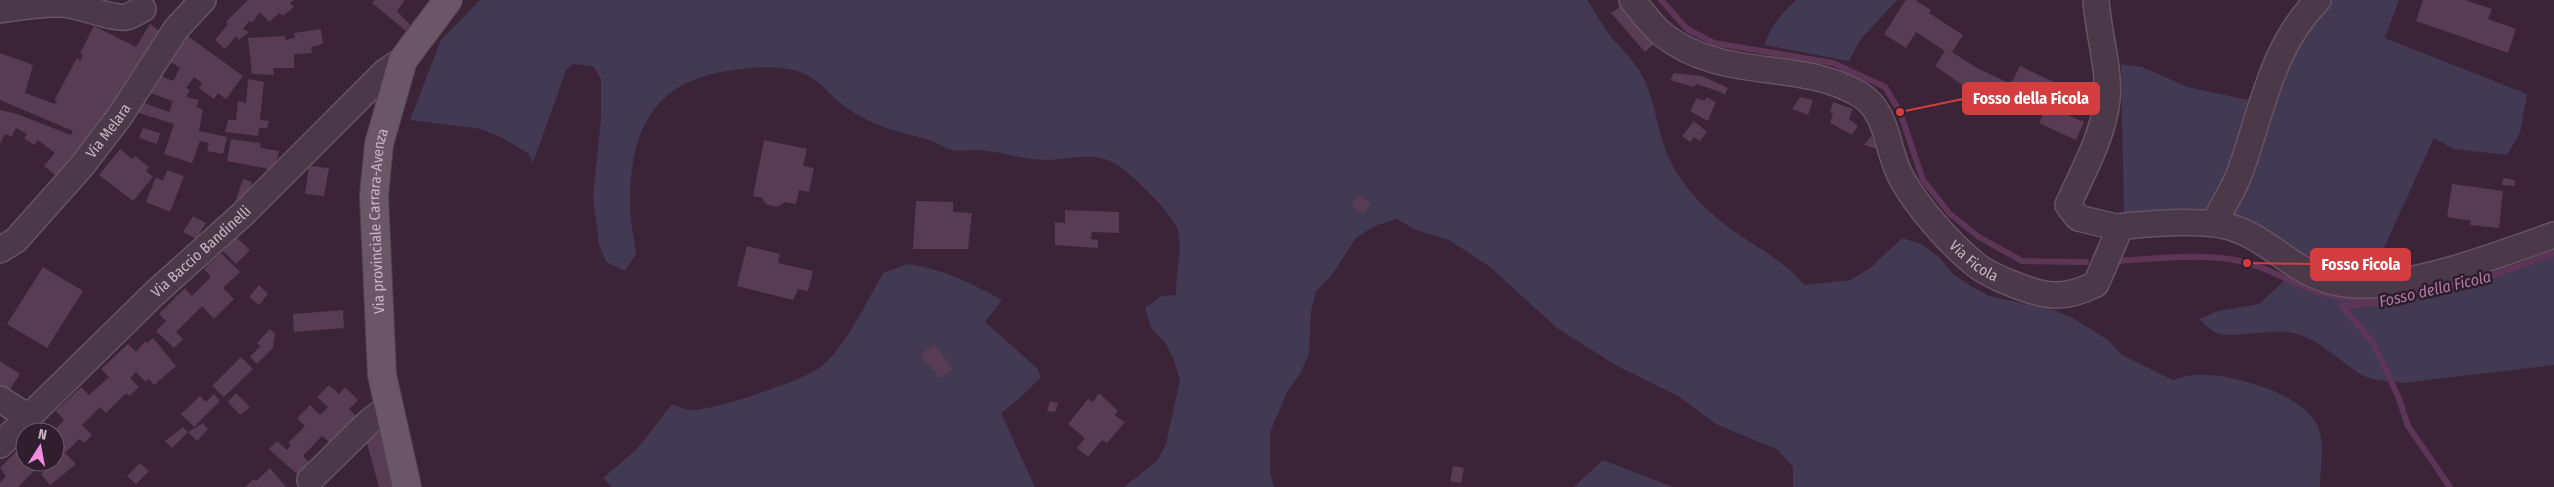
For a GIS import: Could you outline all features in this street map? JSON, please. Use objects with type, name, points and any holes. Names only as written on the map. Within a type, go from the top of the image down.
[{"type":"main road","name":"Via provinciale Carrara-Avenza","points":[[407,487],[382,375],[374,196],[379,144],[403,60],[448,0]]},
{"type":"street","name":"Via Melara","points":[[0,250],[16,240],[81,167],[120,116],[176,29],[203,0]]},
{"type":"street","name":"Via Ficola","points":[[1632,0],[1661,34],[1690,52],[1733,66],[1836,82],[1861,95],[1876,107],[1895,163],[1906,186],[1926,214],[1977,266],[2023,287],[2053,295],[2081,292],[2096,284],[2102,275],[2117,231]]},
{"type":"street","points":[[2096,0],[2098,28],[2105,64],[2107,98],[2100,131],[2068,205],[2078,218],[2117,231],[2215,223],[2234,228],[2260,241],[2294,266],[2312,275],[2343,284],[2366,286],[2386,284],[2442,271],[2505,253],[2554,235]]},
{"type":"street","points":[[2215,223],[2240,173],[2263,94],[2277,62],[2294,29],[2318,0]]},
{"type":"street","points":[[0,10],[40,4],[82,4],[112,16],[127,17],[138,4],[176,29]]},
{"type":"street","name":"Via Baccio Bandinelli","points":[[0,445],[155,292],[244,213],[385,72],[403,60]]},
{"type":"street","points":[[0,399],[28,417]]},
{"type":"street","points":[[310,480],[371,420],[389,407]]},
{"type":"shaded area","points":[[480,0],[1587,0],[1609,34],[1640,71],[1652,101],[1665,149],[1686,187],[1717,218],[1733,231],[1776,259],[1804,285],[1850,280],[1869,269],[1902,238],[1921,244],[1939,257],[1953,274],[1989,296],[2054,310],[2073,318],[2108,340],[2122,355],[2173,380],[2195,375],[2228,377],[2248,382],[2286,397],[2302,407],[2314,419],[2320,433],[2322,453],[2320,487],[1793,487],[1793,467],[1778,450],[1716,424],[1678,396],[1617,366],[1557,328],[1489,266],[1449,240],[1416,230],[1397,219],[1374,226],[1356,238],[1331,276],[1316,291],[1311,312],[1309,354],[1300,374],[1287,392],[1270,432],[1270,473],[1274,487],[1124,487],[1157,461],[1166,444],[1180,380],[1174,360],[1165,342],[1151,328],[1145,308],[1162,296],[1176,295],[1180,246],[1178,231],[1169,215],[1123,169],[1108,160],[1091,157],[1040,160],[980,150],[952,150],[932,141],[885,127],[854,113],[812,78],[790,69],[752,68],[708,75],[686,83],[668,95],[654,110],[644,127],[636,148],[630,198],[636,254],[625,271],[606,262],[599,244],[593,197],[601,118],[601,79],[593,66],[573,64],[566,70],[533,163],[528,153],[502,138],[481,129],[410,120],[441,40]]},
{"type":"shaded area","points":[[1796,0],[1897,0],[1860,40],[1849,61],[1765,45],[1773,26]]},
{"type":"shaded area","points":[[2329,0],[2399,0],[2385,38],[2527,94],[2520,133],[2507,155],[2454,149],[2434,138],[2374,270],[2358,272],[2328,269],[2230,214],[2282,68]]},
{"type":"shaded area","points":[[2121,64],[2142,67],[2188,87],[2253,101],[2214,208],[2204,211],[2134,216],[2124,214]]},
{"type":"shaded area","points":[[2554,253],[2554,365],[2403,383],[2382,381],[2362,375],[2321,345],[2303,336],[2284,332],[2240,335],[2221,334],[2212,331],[2199,319],[2218,311],[2259,304],[2289,276],[2314,286],[2456,281]]},
{"type":"shaded area","points":[[908,264],[933,269],[979,288],[1002,300],[985,322],[1037,368],[1041,377],[1001,413],[1035,487],[612,487],[603,478],[637,449],[672,404],[690,410],[718,406],[780,386],[823,365],[848,334],[883,273]]},
{"type":"shaded area","points":[[1603,460],[1673,487],[1574,487]]},
{"type":"building","points":[[248,0],[294,0],[290,3],[294,7],[283,16],[279,13],[269,22],[260,12],[252,23],[249,21],[243,29],[249,32],[239,40],[236,36],[225,49],[215,40],[228,24],[226,22]]},
{"type":"building","points":[[375,0],[405,0],[397,11],[410,25],[406,31],[372,3]]},
{"type":"building","points":[[1906,0],[1915,0],[1931,10],[1929,13],[1963,35],[1952,52],[1977,68],[2011,84],[2020,66],[2060,85],[2052,103],[2070,111],[2068,115],[2084,122],[2076,140],[2039,123],[2049,101],[2016,86],[2007,107],[1968,89],[1935,66],[1945,51],[1916,32],[1906,48],[1884,34]]},
{"type":"building","points":[[2423,0],[2465,0],[2492,9],[2488,19],[2516,29],[2508,53],[2416,21]]},
{"type":"building","points":[[1621,6],[1656,42],[1645,52],[1611,13]]},
{"type":"building","points":[[150,24],[166,36],[61,180],[44,166],[55,153],[38,140],[34,145],[24,138],[27,134],[16,128],[12,137],[5,134],[0,143],[0,110],[17,114],[71,135],[73,131],[0,100],[0,53],[33,65],[25,93],[55,104],[57,100],[54,101],[77,58],[80,61],[83,55],[80,53],[94,26],[136,47]]},
{"type":"building","points":[[321,29],[323,44],[311,47],[312,53],[294,54],[294,68],[273,68],[274,75],[252,74],[248,38],[285,36],[285,40],[295,38],[294,33]]},
{"type":"building","points":[[185,34],[243,76],[226,99],[218,93],[214,99],[199,88],[202,83],[194,77],[186,88],[190,90],[186,97],[199,100],[196,107],[203,110],[199,131],[227,137],[223,154],[207,151],[209,143],[200,141],[192,163],[164,154],[174,124],[133,111],[141,102],[169,112],[173,101],[147,92],[159,75],[173,81],[180,68],[168,60]]},
{"type":"building","points":[[1674,73],[1702,76],[1728,88],[1725,95],[1696,84],[1694,87],[1670,80]]},
{"type":"building","points":[[248,79],[264,82],[260,120],[269,121],[267,128],[259,128],[258,136],[225,132],[228,120],[236,120],[238,101],[246,103]]},
{"type":"building","points":[[1706,97],[1716,102],[1708,121],[1690,111],[1697,98],[1705,101]]},
{"type":"building","points":[[1800,97],[1813,100],[1808,115],[1792,109]]},
{"type":"building","points":[[1833,102],[1853,109],[1849,119],[1858,126],[1852,135],[1830,123],[1833,113],[1830,112]]},
{"type":"building","points":[[1694,121],[1707,132],[1700,141],[1694,137],[1690,142],[1682,136]]},
{"type":"building","points":[[143,128],[160,133],[157,144],[139,138]]},
{"type":"building","points":[[1871,136],[1877,149],[1864,145]]},
{"type":"building","points":[[231,139],[260,143],[261,148],[279,151],[274,170],[227,161]]},
{"type":"building","points":[[764,140],[807,149],[803,166],[814,168],[809,192],[799,190],[796,204],[785,202],[777,207],[766,204],[762,198],[753,196]]},
{"type":"building","points":[[120,149],[132,159],[135,156],[149,167],[146,171],[153,177],[133,201],[99,175]]},
{"type":"building","points":[[309,166],[329,168],[324,196],[305,194]]},
{"type":"building","points":[[167,170],[184,176],[170,212],[146,202],[156,177],[163,181]]},
{"type":"building","points":[[2503,178],[2515,180],[2515,186],[2502,185]]},
{"type":"building","points":[[243,179],[252,182],[248,193],[235,202]]},
{"type":"building","points":[[2452,184],[2503,191],[2499,228],[2470,225],[2471,221],[2447,217]]},
{"type":"building","points":[[1359,195],[1371,203],[1364,214],[1351,206]]},
{"type":"building","points":[[916,201],[953,202],[953,212],[972,213],[968,249],[913,249]]},
{"type":"building","points":[[1065,210],[1119,212],[1119,233],[1092,232],[1091,239],[1098,240],[1098,248],[1055,245],[1055,222],[1065,223]]},
{"type":"building","points":[[193,216],[206,223],[196,239],[183,232]]},
{"type":"building","points":[[236,237],[250,250],[236,264],[223,251]]},
{"type":"building","points":[[747,246],[780,254],[778,263],[813,271],[808,291],[798,289],[793,300],[737,286]]},
{"type":"building","points":[[221,253],[240,272],[223,288],[234,299],[214,319],[202,306],[176,332],[183,339],[174,348],[156,331],[166,321],[159,314],[185,288],[192,296],[211,277],[204,269]]},
{"type":"building","points":[[43,267],[83,291],[47,348],[7,324]]},
{"type":"building","points":[[259,285],[268,294],[259,305],[249,297]]},
{"type":"building","points":[[343,310],[344,328],[294,332],[293,314]]},
{"type":"building","points":[[270,329],[275,334],[273,348],[257,364],[250,357],[260,346],[257,343]]},
{"type":"building","points":[[153,338],[176,366],[154,385],[149,379],[145,382],[136,372],[130,378],[139,387],[130,396],[126,393],[106,413],[100,407],[82,425],[92,435],[84,443],[79,439],[65,453],[65,422],[62,422],[64,420],[56,411],[81,387],[89,395],[109,377],[101,369],[128,344],[136,352],[145,341],[147,343]]},
{"type":"building","points":[[934,344],[953,369],[940,378],[920,355]]},
{"type":"building","points":[[241,357],[253,369],[224,397],[212,386]]},
{"type":"building","points":[[0,361],[20,374],[2,402],[0,400]]},
{"type":"building","points":[[329,385],[339,394],[345,387],[358,400],[349,409],[356,416],[330,443],[322,436],[303,456],[310,463],[298,475],[269,449],[277,441],[287,450],[291,445],[288,443],[305,426],[297,418],[310,405],[320,415],[328,407],[317,397]]},
{"type":"building","points":[[236,393],[250,407],[240,415],[228,402]]},
{"type":"building","points":[[1099,393],[1118,411],[1114,415],[1125,422],[1107,443],[1102,440],[1088,457],[1077,448],[1085,438],[1068,424],[1088,399],[1093,402]]},
{"type":"building","points":[[214,394],[220,401],[194,427],[181,414],[200,396],[206,402]]},
{"type":"building","points":[[1050,401],[1058,403],[1055,412],[1047,411]]},
{"type":"building","points":[[203,423],[208,429],[197,441],[188,432]]},
{"type":"building","points":[[183,427],[188,432],[172,448],[165,441]]},
{"type":"building","points":[[381,432],[395,487],[379,487],[365,436]]},
{"type":"building","points":[[15,452],[15,472],[33,472],[18,487],[0,487],[0,483],[6,476],[0,468]]},
{"type":"building","points":[[65,453],[76,464],[50,485],[41,474],[43,472],[65,472]]},
{"type":"building","points":[[140,463],[149,471],[136,484],[127,476]]},
{"type":"building","points":[[1453,466],[1464,468],[1461,483],[1450,481]]},
{"type":"building","points":[[270,468],[286,487],[245,487],[254,479],[256,481]]},
{"type":"waterway","name":"Fosso della Ficola","points":[[1661,0],[1687,29],[1714,43],[1833,63],[1885,87],[1900,112],[1923,180],[1950,214],[1979,237],[2022,261],[2086,262]]},
{"type":"waterway","name":"Fosso della Ficola","points":[[2342,306],[2381,303],[2475,282],[2554,253]]},
{"type":"waterway","points":[[2119,261],[2168,257],[2201,257],[2232,260],[2257,266],[2324,294],[2390,300]]},
{"type":"waterway","points":[[2342,306],[2373,343],[2398,396],[2408,426],[2450,487]]},
{"type":"place","name":"Fosso della Ficola","points":[[1900,112]]},
{"type":"place","name":"Fosso Ficola","points":[[2247,263]]}]
